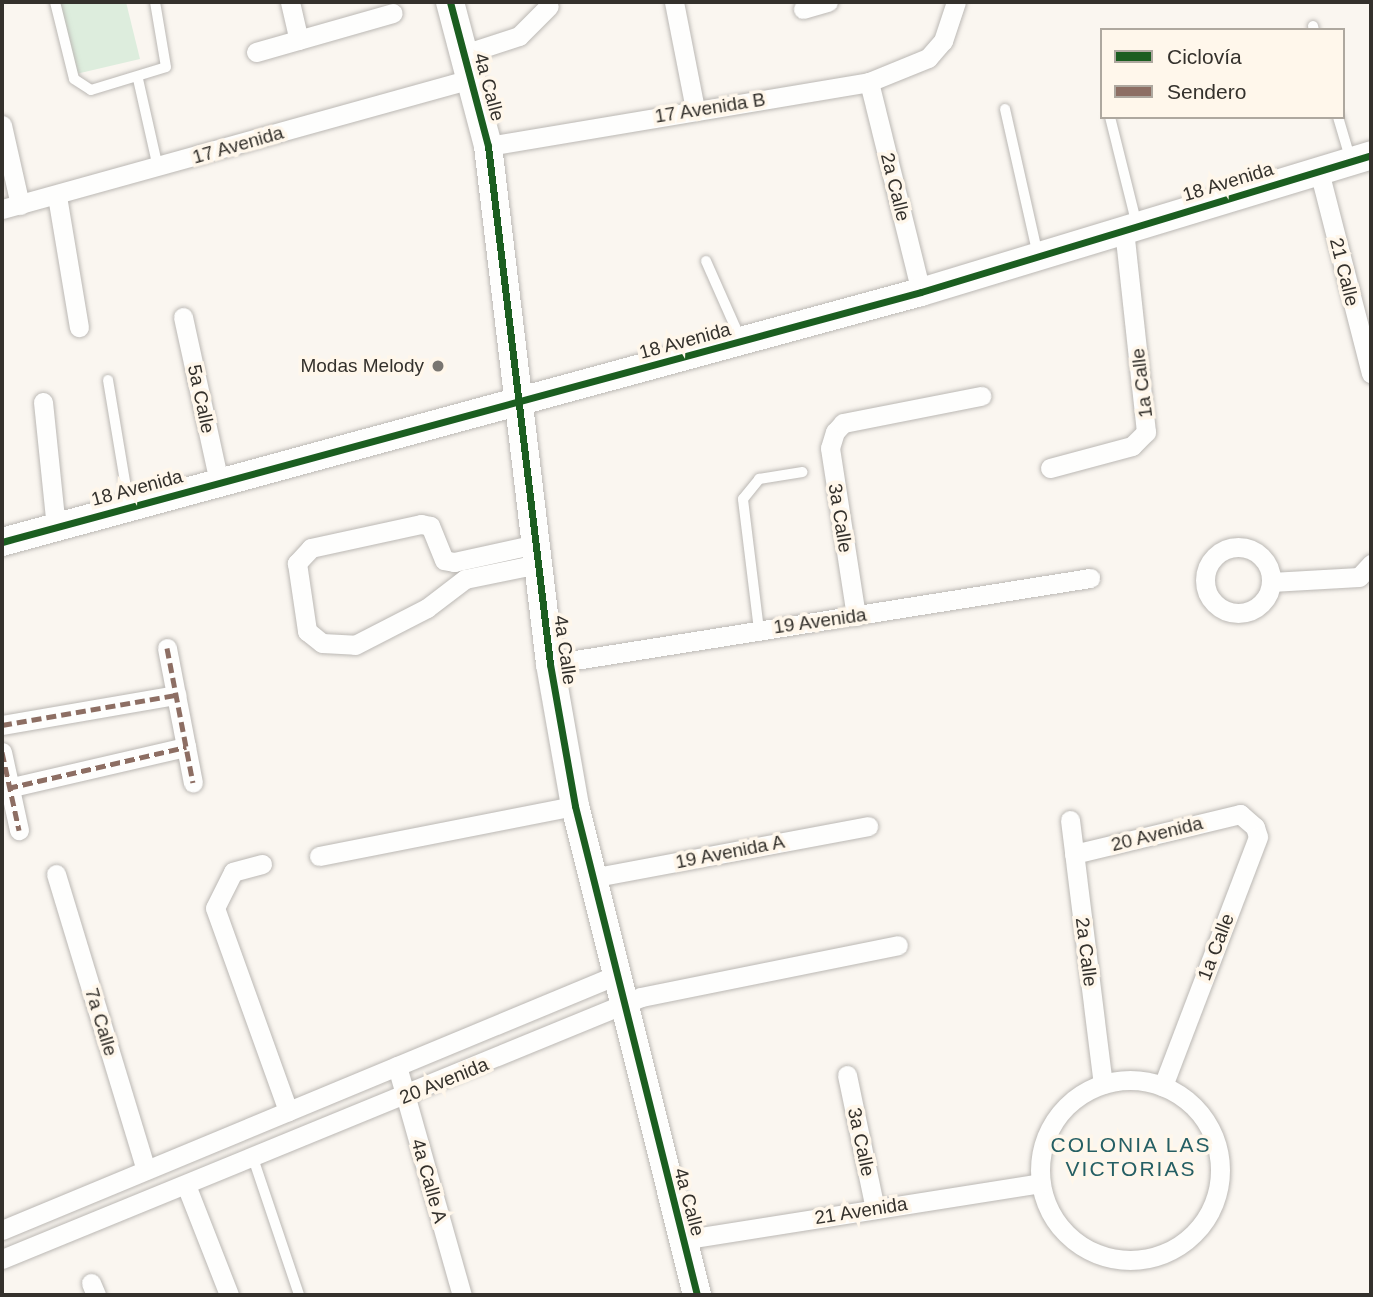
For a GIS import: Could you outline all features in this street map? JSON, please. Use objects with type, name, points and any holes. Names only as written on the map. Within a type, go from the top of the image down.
[{"type":"street","points":[[290,2],[299,40]]},
{"type":"street","name":"4a Calle","points":[[450,2],[488,146],[550,664],[575,806],[622,1010],[697,1295]]},
{"type":"street","points":[[674,2],[695,110]]},
{"type":"street","points":[[803,9],[828,2]]},
{"type":"street","name":"17 Avenida B","points":[[488,146],[869,82],[928,58],[943,41],[956,2]]},
{"type":"street","name":"17 Avenida","points":[[11,207],[158,168],[469,66],[519,36],[549,6]]},
{"type":"street","points":[[256,52],[393,13]]},
{"type":"street","name":"2a Calle","points":[[869,82],[921,292]]},
{"type":"street","points":[[2,125],[11,207]]},
{"type":"street","name":"18 Avenida","points":[[2,542],[921,292],[1361,158]]},
{"type":"street","name":"21 Calle","points":[[1319,171],[1371,373]]},
{"type":"street","points":[[57,196],[79,327]]},
{"type":"street","name":"1a Calle","points":[[1050,468],[1132,446],[1146,432],[1131,228]]},
{"type":"street","name":"5a Calle","points":[[183,317],[219,482]]},
{"type":"street","name":"3a Calle","points":[[856,616],[830,448],[843,423],[981,396]]},
{"type":"street","points":[[43,402],[56,527]]},
{"type":"street","points":[[421,524],[430,526],[444,560],[454,562],[537,554],[456,583],[427,608],[355,645],[322,643],[307,631],[297,563],[311,548],[421,524]]},
{"type":"street","points":[[1271,582],[1367,576]]},
{"type":"street","name":"19 Avenida","points":[[550,664],[1090,578]]},
{"type":"street","points":[[167,648],[192,783]]},
{"type":"street","points":[[2,725],[176,695]]},
{"type":"street","points":[[7,799],[186,747]]},
{"type":"street","points":[[2,752],[7,799],[19,830]]},
{"type":"street","points":[[319,856],[575,806]]},
{"type":"street","name":"1a Calle","points":[[1163,1086],[1258,837],[1252,822],[1240,814]]},
{"type":"street","name":"20 Avenida","points":[[1074,854],[1240,814]]},
{"type":"street","name":"2a Calle","points":[[1070,820],[1103,1084]]},
{"type":"street","name":"19 Avenida A","points":[[591,878],[868,827]]},
{"type":"street","points":[[262,864],[233,872],[215,908],[288,1111]]},
{"type":"street","name":"7a Calle","points":[[56,874],[146,1170]]},
{"type":"street","name":"20 Avenida","points":[[2,1259],[622,1010],[641,997],[898,945]]},
{"type":"street","name":"20 Avenida","points":[[2,1230],[614,976]]},
{"type":"street","name":"4a Calle A","points":[[397,1066],[461,1295]]},
{"type":"street","name":"3a Calle","points":[[847,1076],[875,1209]]},
{"type":"street","points":[[1133,1080],[1163,1086],[1209,1127],[1220,1168],[1212,1209],[1186,1242],[1148,1259],[1107,1258],[1070,1238],[1040,1183],[1048,1129],[1071,1101],[1103,1084],[1133,1080]]},
{"type":"street","name":"21 Avenida","points":[[682,1240],[1040,1183]]},
{"type":"street","points":[[186,1185],[229,1295]]},
{"type":"lane","points":[[55,2],[78,85],[90,90],[161,72],[168,61],[155,2]]},
{"type":"lane","points":[[138,79],[158,168]]},
{"type":"lane","points":[[1005,109],[1038,256]]},
{"type":"lane","points":[[1110,119],[1131,228]]},
{"type":"lane","points":[[1339,119],[1361,158]]},
{"type":"lane","points":[[706,261],[742,342]]},
{"type":"lane","points":[[108,380],[129,507]]},
{"type":"lane","points":[[759,630],[743,499],[759,479],[802,471]]},
{"type":"lane","points":[[253,1158],[299,1295]]},
{"type":"green space","points":[[58,2],[126,2],[140,59],[76,74]]},
{"type":"marked path","points":[[167,648],[193,783]]},
{"type":"marked path","points":[[2,725],[176,695]]},
{"type":"marked path","points":[[8,788],[186,747]]},
{"type":"marked path","points":[[2,752],[19,830]]},
{"type":"cycle path","points":[[450,2],[488,146],[550,664],[575,806],[697,1295]]},
{"type":"cycle path","points":[[2,542],[921,292],[1371,155]]},
{"type":"place","name":"Modas Melody","points":[[438,366]]},
{"type":"district","name":"COLONIA LAS VICTORIAS","points":[[1131,1157]]}]
